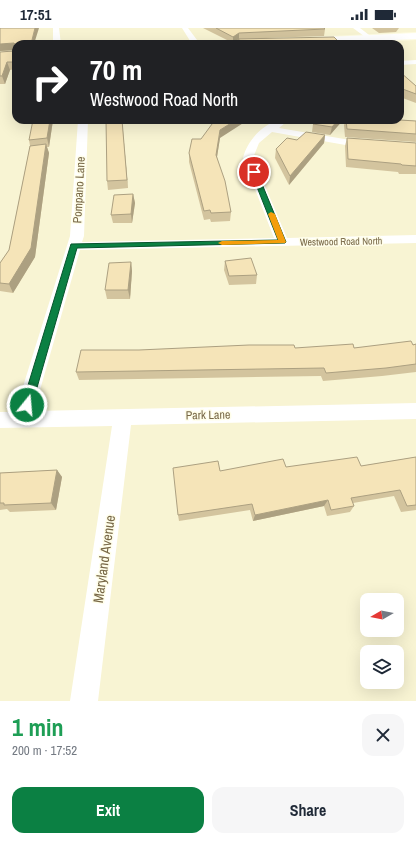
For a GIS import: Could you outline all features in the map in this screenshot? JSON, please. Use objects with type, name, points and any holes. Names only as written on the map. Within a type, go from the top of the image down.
[{"type":"street","points":[[56,28],[57,40]]},
{"type":"street","points":[[185,28],[193,40]]},
{"type":"street","points":[[356,28],[370,38]]},
{"type":"street","points":[[332,40],[416,36]]},
{"type":"street","points":[[404,63],[415,63]]},
{"type":"street","name":"Pompano Lane","points":[[22,419],[77,236],[83,124]]},
{"type":"street","points":[[278,124],[255,140],[250,149],[248,158],[282,242]]},
{"type":"street","points":[[270,129],[339,142],[381,147]]},
{"type":"street","name":"Westwood Road North","points":[[74,246],[416,239]]},
{"type":"street","name":"Park Lane","points":[[0,420],[416,411]]},
{"type":"street","name":"Maryland Avenue","points":[[84,701],[123,417]]},
{"type":"shaded area","points":[[0,28],[416,28],[416,32],[242,40],[12,40],[12,51],[0,52]]},
{"type":"shaded area","points":[[416,40],[416,701],[0,701],[0,61],[12,60],[12,124],[404,124],[404,41]]},
{"type":"building","points":[[0,28],[35,28],[32,40],[12,40],[12,43],[0,44]]},
{"type":"building","points":[[216,28],[325,29],[239,33],[233,37]]},
{"type":"building","points":[[334,37],[337,40],[239,40],[237,39]]},
{"type":"building","points":[[12,51],[12,62],[7,62],[2,76],[0,76],[0,52]]},
{"type":"building","points":[[404,76],[416,86],[416,94],[404,90]]},
{"type":"building","points":[[404,120],[416,121],[416,134],[347,129],[346,124],[404,124]]},
{"type":"building","points":[[32,124],[49,124],[47,138],[29,140]]},
{"type":"building","points":[[106,124],[122,124],[127,180],[107,181]]},
{"type":"building","points":[[212,124],[230,124],[220,130],[216,155],[225,181],[231,212],[211,213],[210,210],[204,211],[189,153],[192,139],[201,139]]},
{"type":"building","points":[[313,124],[335,124],[332,127]]},
{"type":"building","points":[[306,132],[325,135],[290,176],[276,149],[287,138],[297,140]]},
{"type":"building","points":[[347,138],[416,143],[416,166],[348,159]]},
{"type":"building","points":[[46,144],[31,248],[9,284],[0,283],[0,263],[9,250],[30,146]]},
{"type":"building","points":[[133,194],[131,214],[111,215],[114,195]]},
{"type":"building","points":[[251,258],[257,275],[229,276],[225,261]]},
{"type":"building","points":[[131,262],[128,290],[105,290],[109,263]]},
{"type":"building","points":[[411,341],[413,345],[416,344],[416,364],[386,368],[326,373],[324,368],[76,372],[81,350],[139,350],[249,345],[294,345],[295,348],[353,344],[354,348]]},
{"type":"building","points":[[357,457],[361,466],[416,457],[416,505],[407,506],[400,490],[351,498],[354,506],[331,510],[328,500],[255,515],[252,504],[178,515],[173,468],[218,461],[220,471],[283,459],[286,467]]},
{"type":"building","points":[[57,470],[51,503],[4,505],[4,503],[0,503],[0,473]]},
{"type":"slow traffic","points":[[222,243],[282,242],[271,214]]},
{"type":"route","points":[[27,405],[74,246],[282,242],[254,172]]}]
